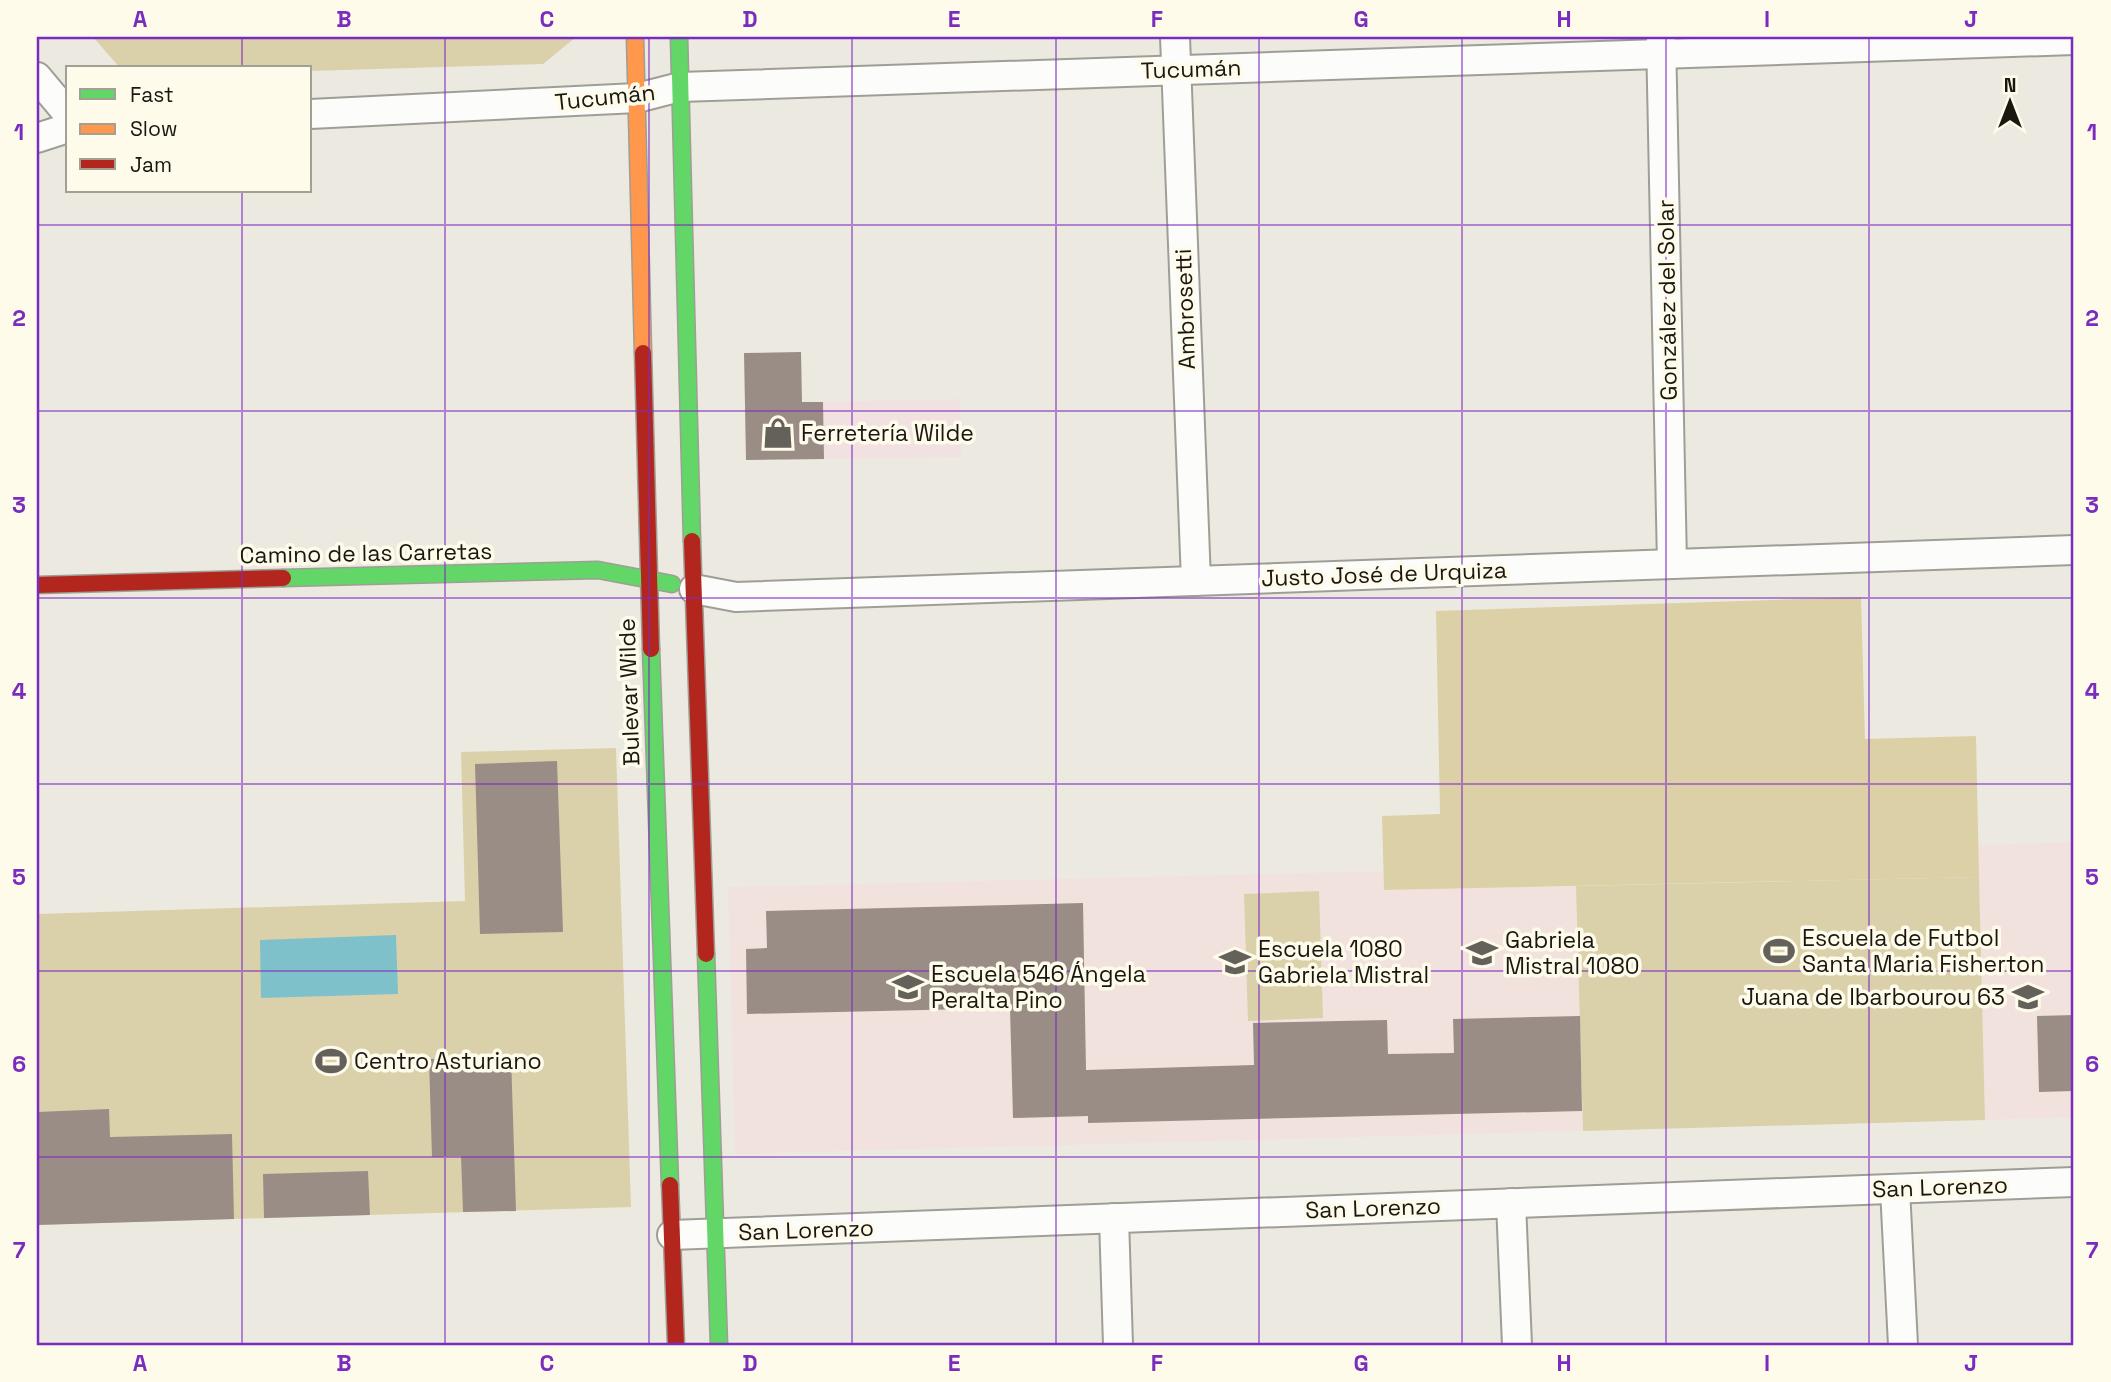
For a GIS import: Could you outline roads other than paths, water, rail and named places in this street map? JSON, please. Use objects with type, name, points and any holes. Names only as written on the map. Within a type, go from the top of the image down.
[{"type":"main road","name":"Bulevar Wilde","points":[[635,37],[648,580],[676,1345]]},
{"type":"main road","points":[[679,37],[719,1345]]},
{"type":"main road","name":"Camino de las Carretas","points":[[37,585],[598,570],[694,589]]},
{"type":"street","name":"Ambrosetti","points":[[1175,37],[1196,581]]},
{"type":"street","name":"Tucumán","points":[[312,114],[637,99],[680,87],[1176,70],[1662,45],[2074,40]]},
{"type":"street","name":"González del Solar","points":[[1662,45],[1672,564]]},
{"type":"street","points":[[37,77],[66,112]]},
{"type":"street","points":[[37,138],[66,129]]},
{"type":"street","name":"Justo José de Urquiza","points":[[694,589],[736,597],[2074,550]]},
{"type":"street","name":"San Lorenzo","points":[[671,1235],[2074,1182]]},
{"type":"street","points":[[1895,1189],[1903,1345]]},
{"type":"street","points":[[1511,1203],[1517,1345]]},
{"type":"street","points":[[1114,1218],[1118,1345]]},
{"type":"water","points":[[396,935],[398,994],[261,998],[260,940]]},
{"type":"place","name":"Ferretería Wilde","points":[[778,433]]},
{"type":"place","name":"Escuela de Futbol Santa Maria Fisherton","points":[[1779,951]]},
{"type":"place","name":"Gabriela Mistral 1080","points":[[1482,953]]},
{"type":"place","name":"Escuela 1080 Gabriela Mistral","points":[[1235,962]]},
{"type":"place","name":"Escuela 546 Ángela Peralta Pino","points":[[908,987]]},
{"type":"place","name":"Juana de Ibarbourou 63","points":[[2028,997]]},
{"type":"place","name":"Centro Asturiano","points":[[331,1061]]}]
